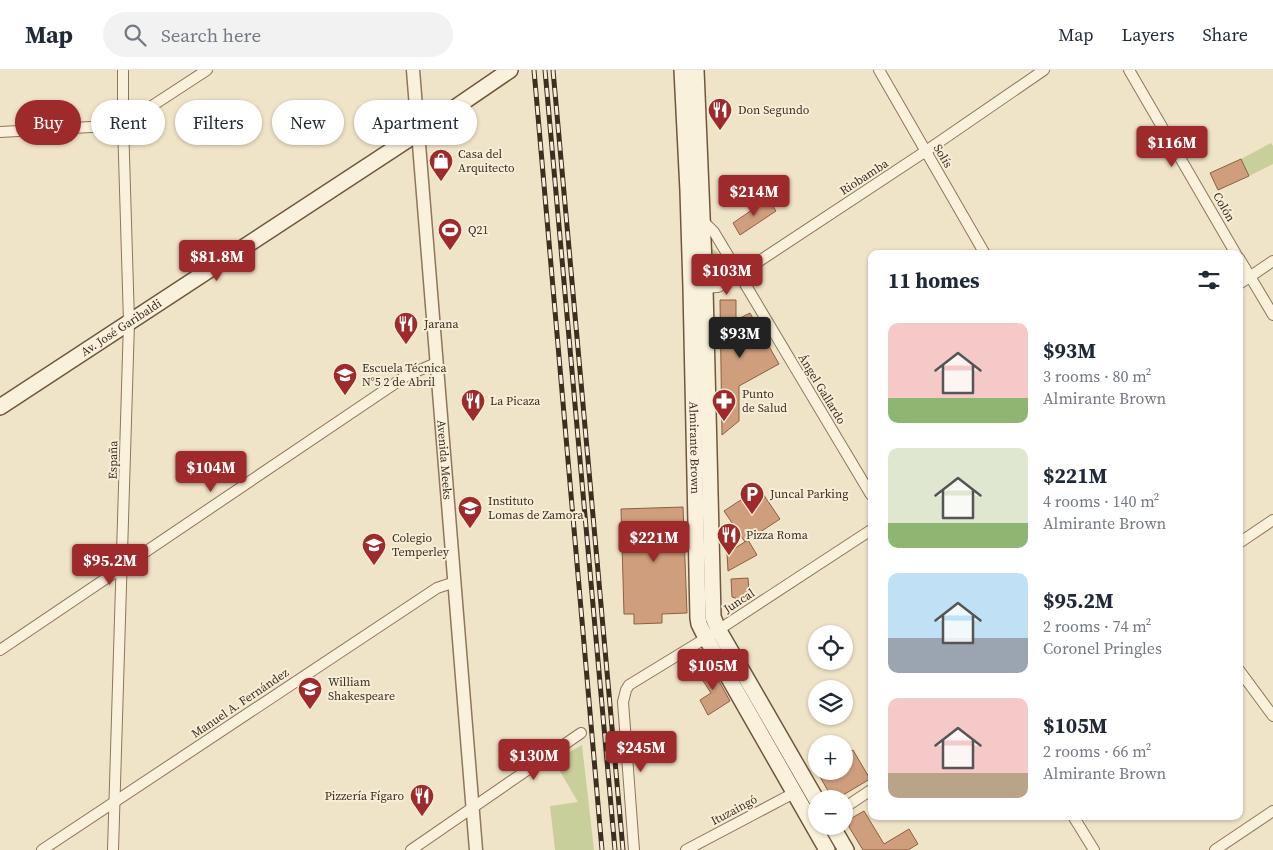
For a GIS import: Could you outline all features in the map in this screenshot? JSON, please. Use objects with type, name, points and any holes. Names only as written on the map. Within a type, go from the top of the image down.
[{"type":"main road","name":"Av. José Garibaldi","points":[[466,100],[510,70]]},
{"type":"main road","name":"Almirante Brown","points":[[682,70],[688,191],[698,288],[712,609],[715,623],[712,634],[794,793],[808,815]]},
{"type":"main road","name":"Almirante Brown","points":[[696,70],[702,220],[698,288]]},
{"type":"main road","name":"Av. José Garibaldi","points":[[0,407],[400,145]]},
{"type":"main road","name":"Almirante Brown","points":[[712,634],[810,790]]},
{"type":"main road","name":"Almirante Brown","points":[[820,835],[828,850]]},
{"type":"main road","points":[[837,835],[846,850]]},
{"type":"street","name":"España","points":[[123,70],[123,100]]},
{"type":"street","points":[[161,100],[207,70]]},
{"type":"street","name":"Avenida Meeks","points":[[413,70],[415,100]]},
{"type":"street","name":"Solís","points":[[879,70],[983,250]]},
{"type":"street","name":"Riobamba","points":[[698,288],[718,288],[726,283],[926,151],[1044,70]]},
{"type":"street","name":"Colón","points":[[1129,70],[1234,250]]},
{"type":"street","points":[[0,132],[91,127]]},
{"type":"street","name":"España","points":[[113,850],[130,322],[124,145]]},
{"type":"street","name":"Avenida Meeks","points":[[419,145],[476,850]]},
{"type":"street","name":"Ángel Gallardo","points":[[702,220],[714,232],[868,490]]},
{"type":"street","points":[[1243,281],[1273,261]]},
{"type":"street","points":[[1243,265],[1273,315]]},
{"type":"street","points":[[0,650],[406,376],[436,363]]},
{"type":"street","points":[[1243,540],[1273,520]]},
{"type":"street","name":"Juncal","points":[[634,850],[623,702],[629,685],[712,634],[868,532]]},
{"type":"street","name":"Manuel A. Fernández","points":[[42,850],[437,588],[455,582]]},
{"type":"street","points":[[1243,675],[1273,716]]},
{"type":"street","points":[[411,850],[581,733]]},
{"type":"street","points":[[853,802],[868,792]]},
{"type":"street","name":"Ituzaingó","points":[[686,850],[794,793]]},
{"type":"street","points":[[1215,850],[1273,811]]},
{"type":"street","points":[[1075,820],[1094,850]]},
{"type":"green space","points":[[1271,143],[1273,146],[1273,164],[1249,176],[1241,159]]},
{"type":"green space","points":[[711,248],[722,258],[728,268],[726,275],[713,281]]},
{"type":"green space","points":[[582,745],[594,850],[555,850],[550,806],[578,802],[554,761]]},
{"type":"building","points":[[1241,159],[1249,176],[1218,190],[1210,173]]},
{"type":"building","points":[[768,199],[776,211],[740,235],[733,223]]},
{"type":"building","points":[[720,300],[736,300],[736,320],[750,313],[779,364],[739,386],[739,421],[722,435]]},
{"type":"building","name":"Juncal Parking","points":[[759,488],[780,519],[745,542],[724,511]]},
{"type":"building","points":[[683,507],[687,613],[662,614],[662,623],[634,624],[634,614],[624,614],[621,509]]},
{"type":"building","points":[[748,540],[757,555],[728,571],[727,553]]},
{"type":"building","points":[[748,578],[749,592],[738,599],[732,597],[731,579]]},
{"type":"building","points":[[710,665],[730,701],[708,715],[700,700],[711,693],[698,673]]},
{"type":"building","points":[[853,750],[868,776],[868,780],[851,790],[828,790],[822,780],[853,780]]},
{"type":"building","points":[[864,811],[884,844],[909,829],[918,844],[908,850],[863,850],[853,834],[853,817]]},
{"type":"railway","points":[[534,70],[602,850]]},
{"type":"railway","points":[[545,70],[615,850]]},
{"type":"railway","points":[[553,70],[623,850]]},
{"type":"place","name":"Don Segundo","points":[[720,131]]},
{"type":"place","name":"Casa del Arquitecto","points":[[441,182]]},
{"type":"place","name":"Q21","points":[[450,251]]},
{"type":"place","name":"Jarana","points":[[406,345]]},
{"type":"place","name":"Escuela Técnica N°5 2 de Abril","points":[[345,396]]},
{"type":"place","name":"La Picaza","points":[[473,422]]},
{"type":"place","name":"Punto de Salud","points":[[724,422]]},
{"type":"place","name":"Juncal Parking","points":[[752,515]]},
{"type":"place","name":"Instituto Lomas de Zamora","points":[[470,529]]},
{"type":"place","name":"Pizza Roma","points":[[729,556]]},
{"type":"place","name":"Colegio Temperley","points":[[374,566]]},
{"type":"place","name":"William Shakespeare","points":[[310,710]]},
{"type":"place","name":"Pizzería Fígaro","points":[[422,817]]}]
